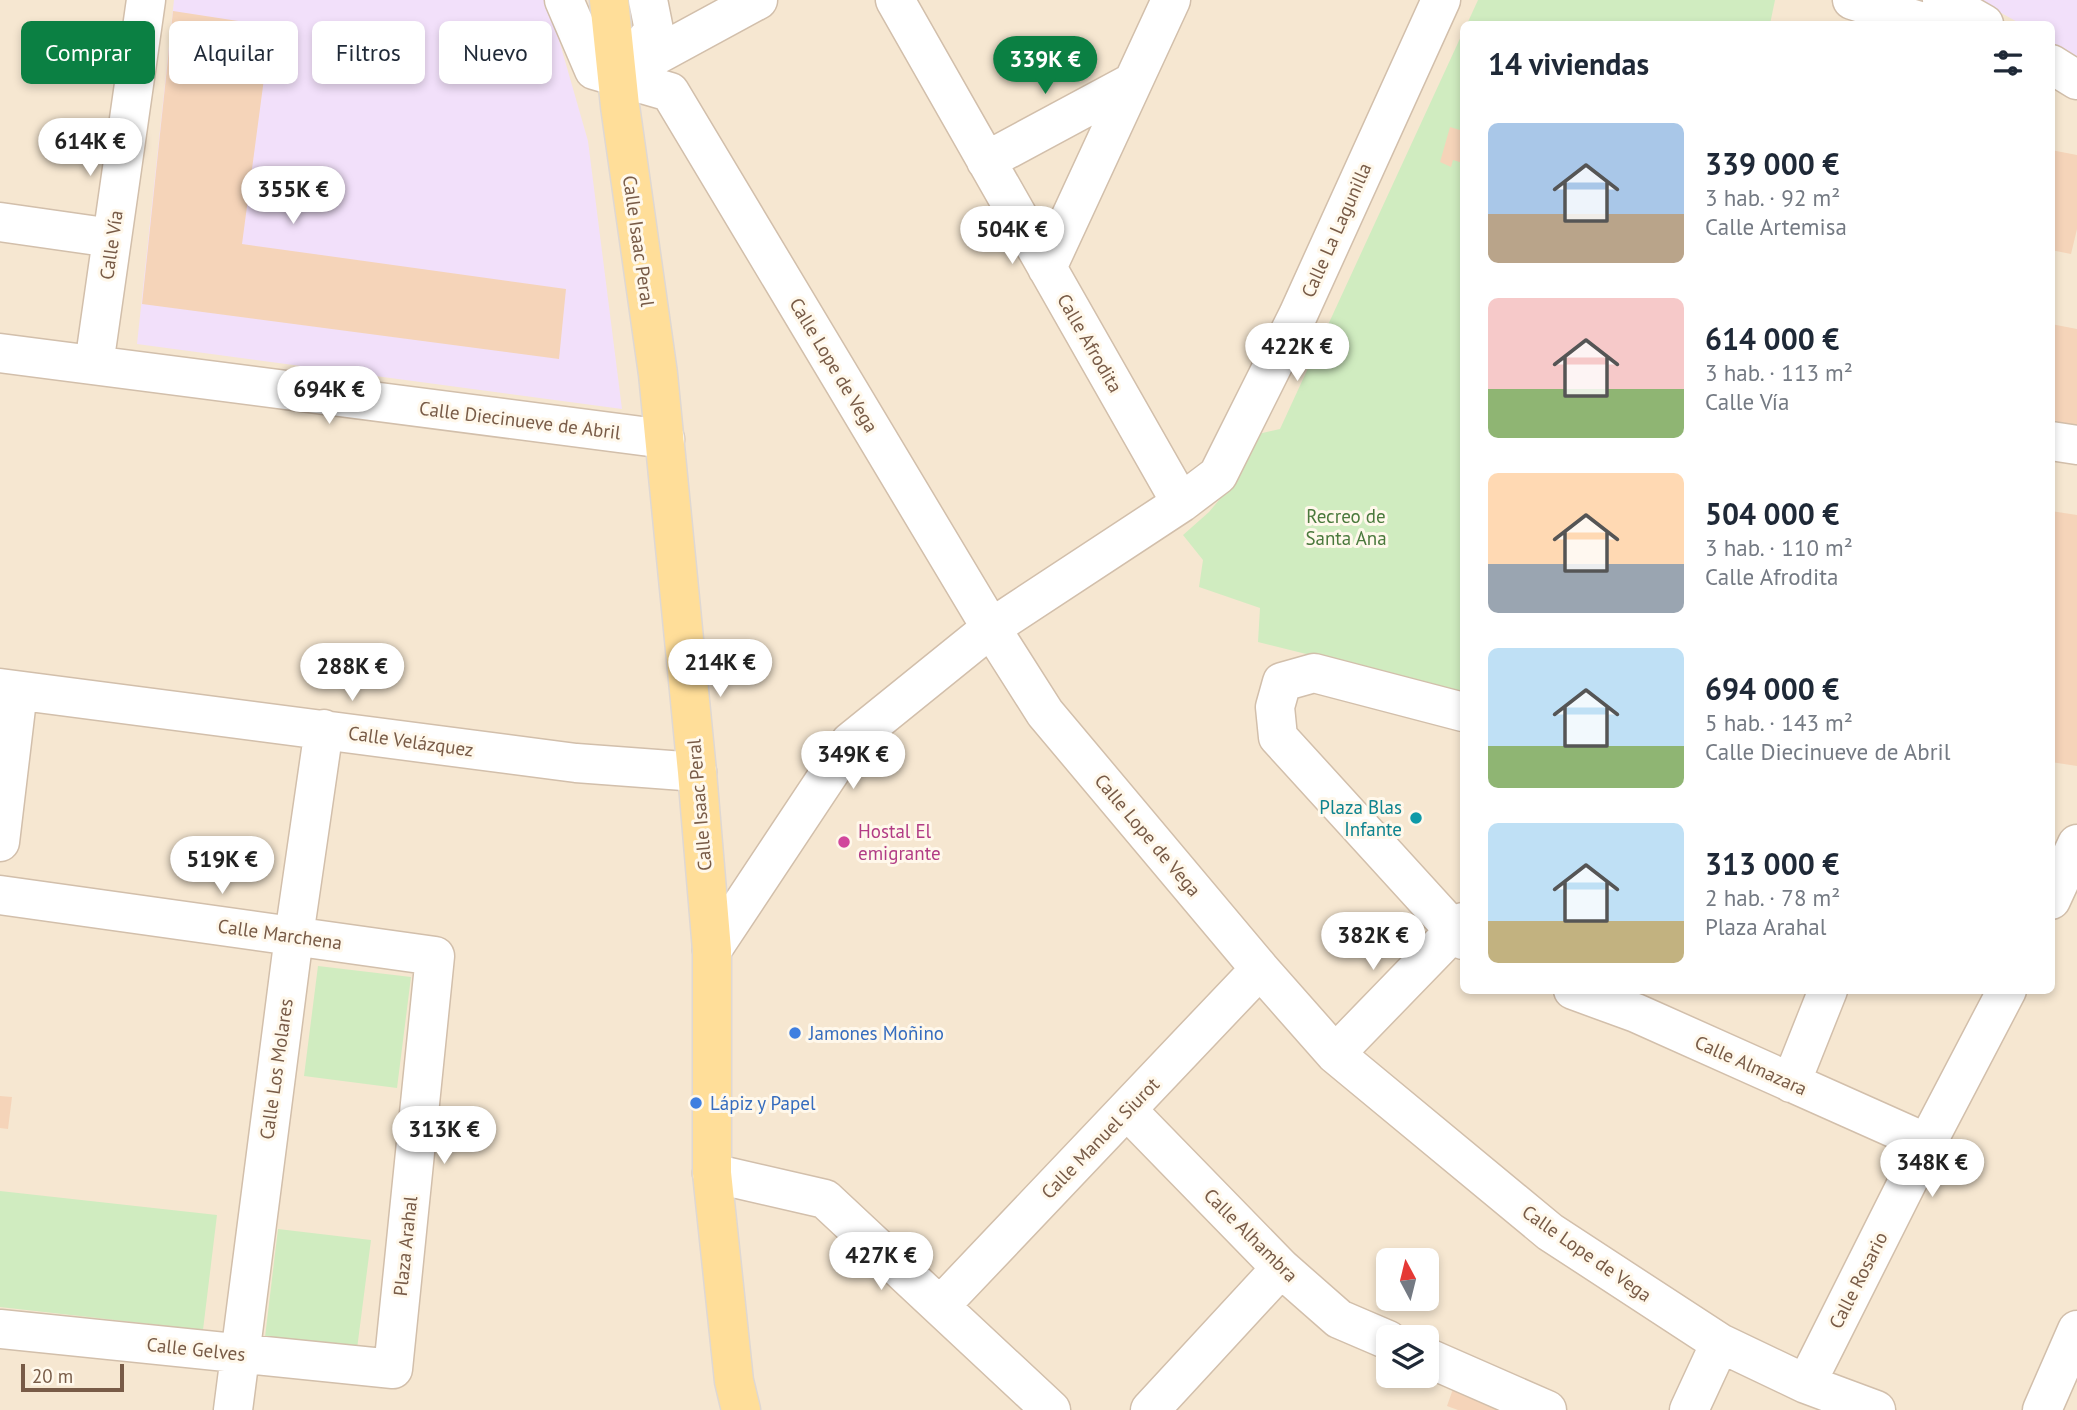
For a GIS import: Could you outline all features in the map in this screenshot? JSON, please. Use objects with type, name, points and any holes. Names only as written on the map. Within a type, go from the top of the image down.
[{"type":"main road","name":"Calle Isaac Peral","points":[[609,0],[620,106],[658,374],[697,772],[712,950],[712,1173],[734,1381],[741,1410]]},
{"type":"street","name":"Calle Vía","points":[[94,365],[146,0]]},
{"type":"street","points":[[564,0],[594,70],[618,76],[758,0]]},
{"type":"street","points":[[618,76],[654,30],[648,0]]},
{"type":"street","name":"Calle Afrodita","points":[[895,0],[1181,503]]},
{"type":"street","points":[[1047,268],[1171,0]]},
{"type":"street","name":"Calle La Lagunilla","points":[[712,950],[850,742],[991,628],[1219,475],[1298,315],[1441,0]]},
{"type":"street","points":[[1852,0],[1922,17],[1957,21]]},
{"type":"street","points":[[1960,0],[1986,21]]},
{"type":"street","points":[[2055,66],[2077,79]]},
{"type":"street","name":"Calle Lope de Vega","points":[[618,76],[670,92],[991,628],[1045,713],[1335,1054],[1550,1232],[1720,1343],[1806,1384],[1876,1410]]},
{"type":"street","points":[[986,160],[1131,83]]},
{"type":"street","points":[[0,222],[112,238]]},
{"type":"street","name":"Calle Diecinueve de Abril","points":[[0,353],[665,439]]},
{"type":"street","points":[[2055,442],[2077,445]]},
{"type":"street","points":[[1335,1054],[1460,931],[1278,737],[1275,707],[1282,682],[1314,673],[1460,711]]},
{"type":"street","points":[[0,842],[9,690]]},
{"type":"street","name":"Calle Velázquez","points":[[9,690],[576,763],[697,772]]},
{"type":"street","name":"Calle Los Molares","points":[[233,1410],[294,936],[324,729]]},
{"type":"street","points":[[2055,887],[2066,852]]},
{"type":"street","name":"Calle Marchena","points":[[0,895],[435,956]]},
{"type":"street","name":"Plaza Arahal","points":[[393,1369],[435,956]]},
{"type":"street","name":"Calle Manuel Siurot","points":[[940,1306],[1260,969]]},
{"type":"street","name":"Calle Almazara","points":[[1595,994],[1640,1002],[1791,1083],[1927,1143]]},
{"type":"street","points":[[1791,1083],[1826,994]]},
{"type":"street","name":"Calle Rosario","points":[[1806,1384],[2004,994]]},
{"type":"street","name":"Calle Alhambra","points":[[1127,1110],[1281,1268],[1339,1319],[1376,1335]]},
{"type":"street","points":[[712,1173],[825,1199],[1051,1410]]},
{"type":"street","points":[[1150,1410],[1281,1268]]},
{"type":"street","name":"Calle Gelves","points":[[0,1329],[393,1369]]},
{"type":"street","points":[[2042,1410],[2077,1330]]},
{"type":"street","points":[[1689,1410],[1720,1343]]},
{"type":"street","points":[[1439,1363],[1543,1409]]},
{"type":"shaded area","points":[[0,0],[2077,0],[2077,1410],[0,1410]]},
{"type":"shaded area","points":[[174,0],[545,0],[551,12],[588,141],[622,409],[137,344],[169,46],[169,84],[298,84],[298,21],[172,21]]},
{"type":"shaded area","points":[[1978,0],[2077,0],[2077,57],[2055,44],[2055,21],[2016,21]]},
{"type":"green space","points":[[1478,0],[1775,0],[1771,21],[1468,21]]},
{"type":"green space","name":"Recreo de Santa Ana","points":[[1460,39],[1460,692],[1258,642],[1260,608],[1199,587],[1203,560],[1183,535],[1209,512],[1234,482],[1254,435],[1280,429]]},
{"type":"green space","points":[[318,966],[411,977],[397,1088],[304,1076]]},
{"type":"green space","points":[[0,1191],[217,1215],[203,1330],[0,1307]]},
{"type":"green space","points":[[278,1229],[371,1240],[357,1349],[265,1337]]},
{"type":"building","points":[[173,11],[238,21],[172,21]]},
{"type":"building","points":[[169,49],[169,84],[263,84],[242,244],[566,289],[559,359],[142,304]]},
{"type":"building","points":[[1450,127],[1460,130],[1460,162],[1453,160],[1451,167],[1440,162]]},
{"type":"building","points":[[2055,151],[2077,155],[2077,229],[2071,254],[2055,251]]},
{"type":"building","points":[[2055,325],[2077,329],[2077,430],[2055,426]]},
{"type":"building","points":[[2055,512],[2077,515],[2077,766],[2055,763]]},
{"type":"building","points":[[0,1096],[12,1097],[8,1129],[0,1128]]},
{"type":"building","points":[[1454,1386],[1522,1410],[1458,1410],[1447,1406]]},
{"type":"place","name":"Plaza Blas Infante","points":[[1416,818]]},
{"type":"place","name":"Hostal El emigrante","points":[[844,842]]},
{"type":"place","name":"Jamones Moñino","points":[[795,1033]]},
{"type":"place","name":"Lápiz y Papel","points":[[696,1103]]}]
